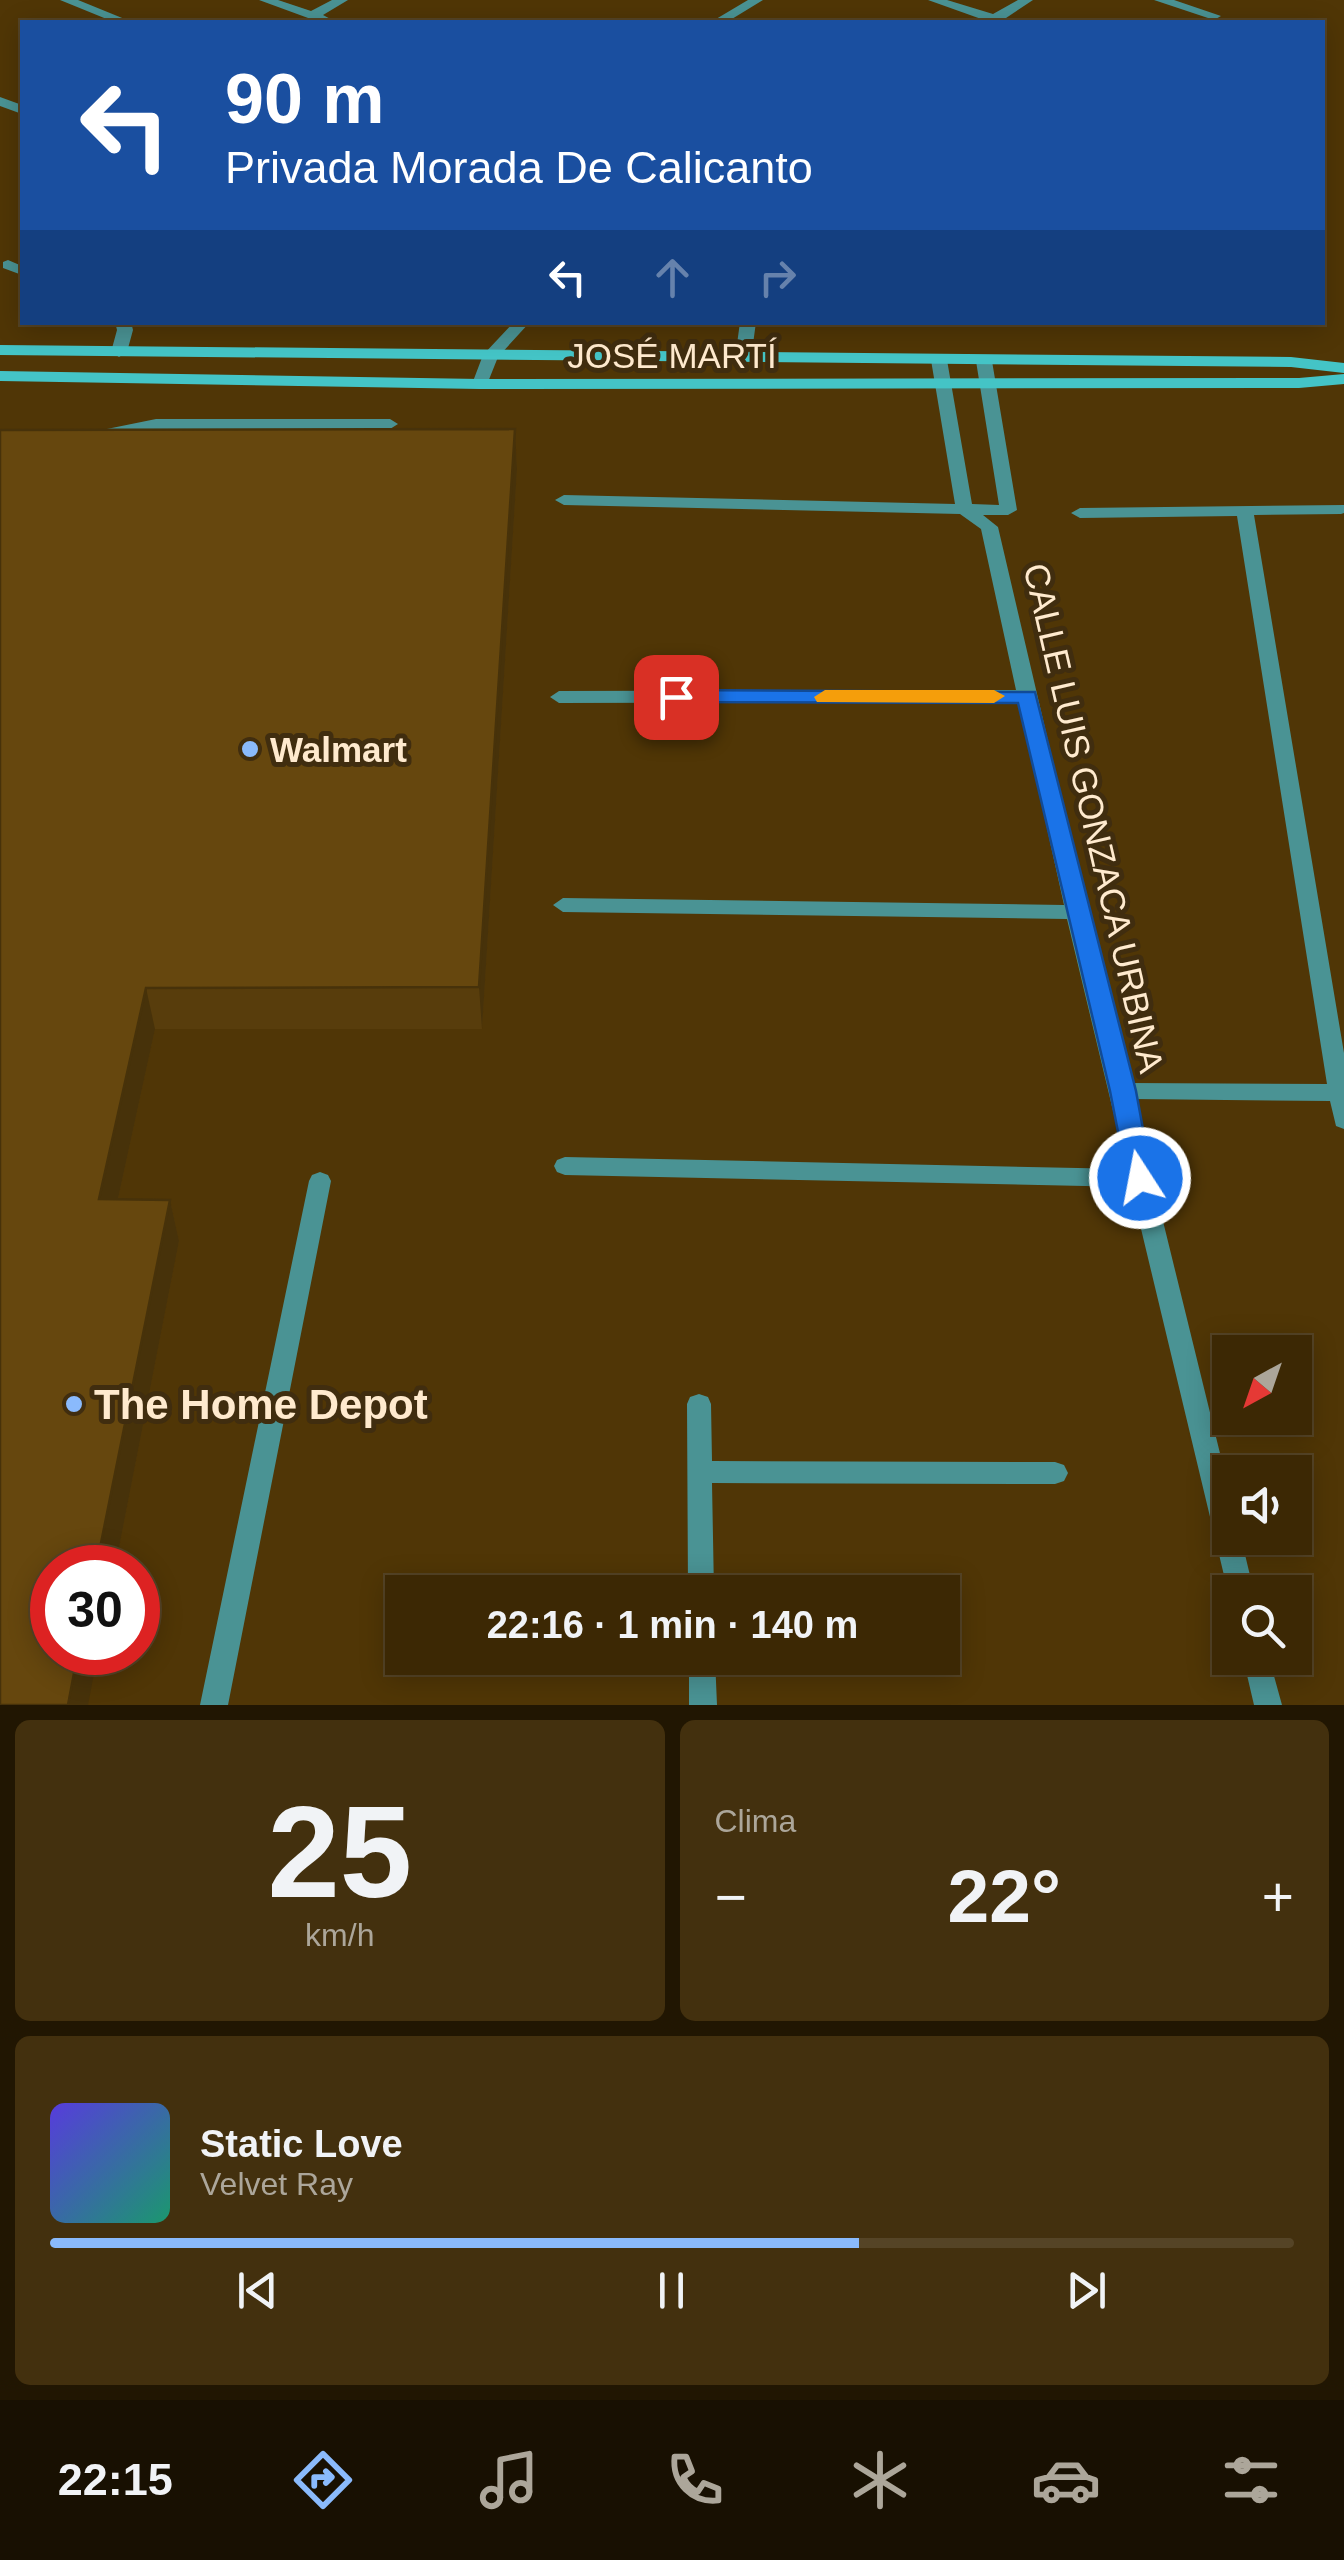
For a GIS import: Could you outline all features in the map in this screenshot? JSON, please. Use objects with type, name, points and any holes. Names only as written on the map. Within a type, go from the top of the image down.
[{"type":"main road","name":"JOSÉ MARTÍ","points":[[0,350],[1291,362],[1344,368]]},
{"type":"main road","name":"JOSÉ MARTÍ","points":[[0,376],[480,384],[944,385],[1299,383],[1344,378]]},
{"type":"street","points":[[66,0],[120,20]]},
{"type":"street","points":[[265,0],[324,20]]},
{"type":"street","points":[[312,16],[342,0]]},
{"type":"street","points":[[721,20],[756,0]]},
{"type":"street","points":[[934,0],[989,20]]},
{"type":"street","points":[[994,20],[1027,0]]},
{"type":"street","points":[[1160,0],[1214,16]]},
{"type":"street","points":[[119,352],[123,325]]},
{"type":"street","points":[[480,384],[491,355],[521,325]]},
{"type":"street","points":[[743,359],[748,325]]},
{"type":"street","points":[[939,360],[964,509]]},
{"type":"street","points":[[564,500],[1008,510],[984,361]]},
{"type":"street","points":[[85,442],[156,424],[390,424]]},
{"type":"street","name":"CALLE LUIS GONZACA URBINA","points":[[964,509],[989,527],[1076,912],[1123,1091],[1140,1178],[1236,1575]]},
{"type":"street","points":[[1080,514],[1341,509]]},
{"type":"street","name":"CALLE LUIS GONZACA URBINA","points":[[989,527],[1008,510]]},
{"type":"street","points":[[1245,512],[1344,1120]]},
{"type":"street","points":[[560,697],[1027,696]]},
{"type":"street","points":[[563,905],[1076,912]]},
{"type":"street","points":[[1123,1091],[1340,1093]]},
{"type":"street","points":[[565,1166],[1140,1178]]},
{"type":"street","points":[[214,1705],[320,1181]]},
{"type":"street","points":[[699,1404],[701,1575]]},
{"type":"street","points":[[700,1472],[1056,1473]]},
{"type":"street","points":[[702,1675],[702,1705]]},
{"type":"street","points":[[1260,1675],[1268,1705]]},
{"type":"building","name":"Walmart","points":[[515,429],[479,987],[146,988],[99,1199],[170,1200],[101,1545],[30,1545],[30,1675],[74,1675],[68,1705],[0,1705],[0,430]]},
{"type":"slow traffic","points":[[825,697],[994,696]]},
{"type":"place","name":"Walmart","points":[[250,749]]},
{"type":"place","name":"The Home Depot","points":[[74,1404]]},
{"type":"route","points":[[676,697],[1027,696],[1076,912],[1123,1091],[1140,1178]]}]
